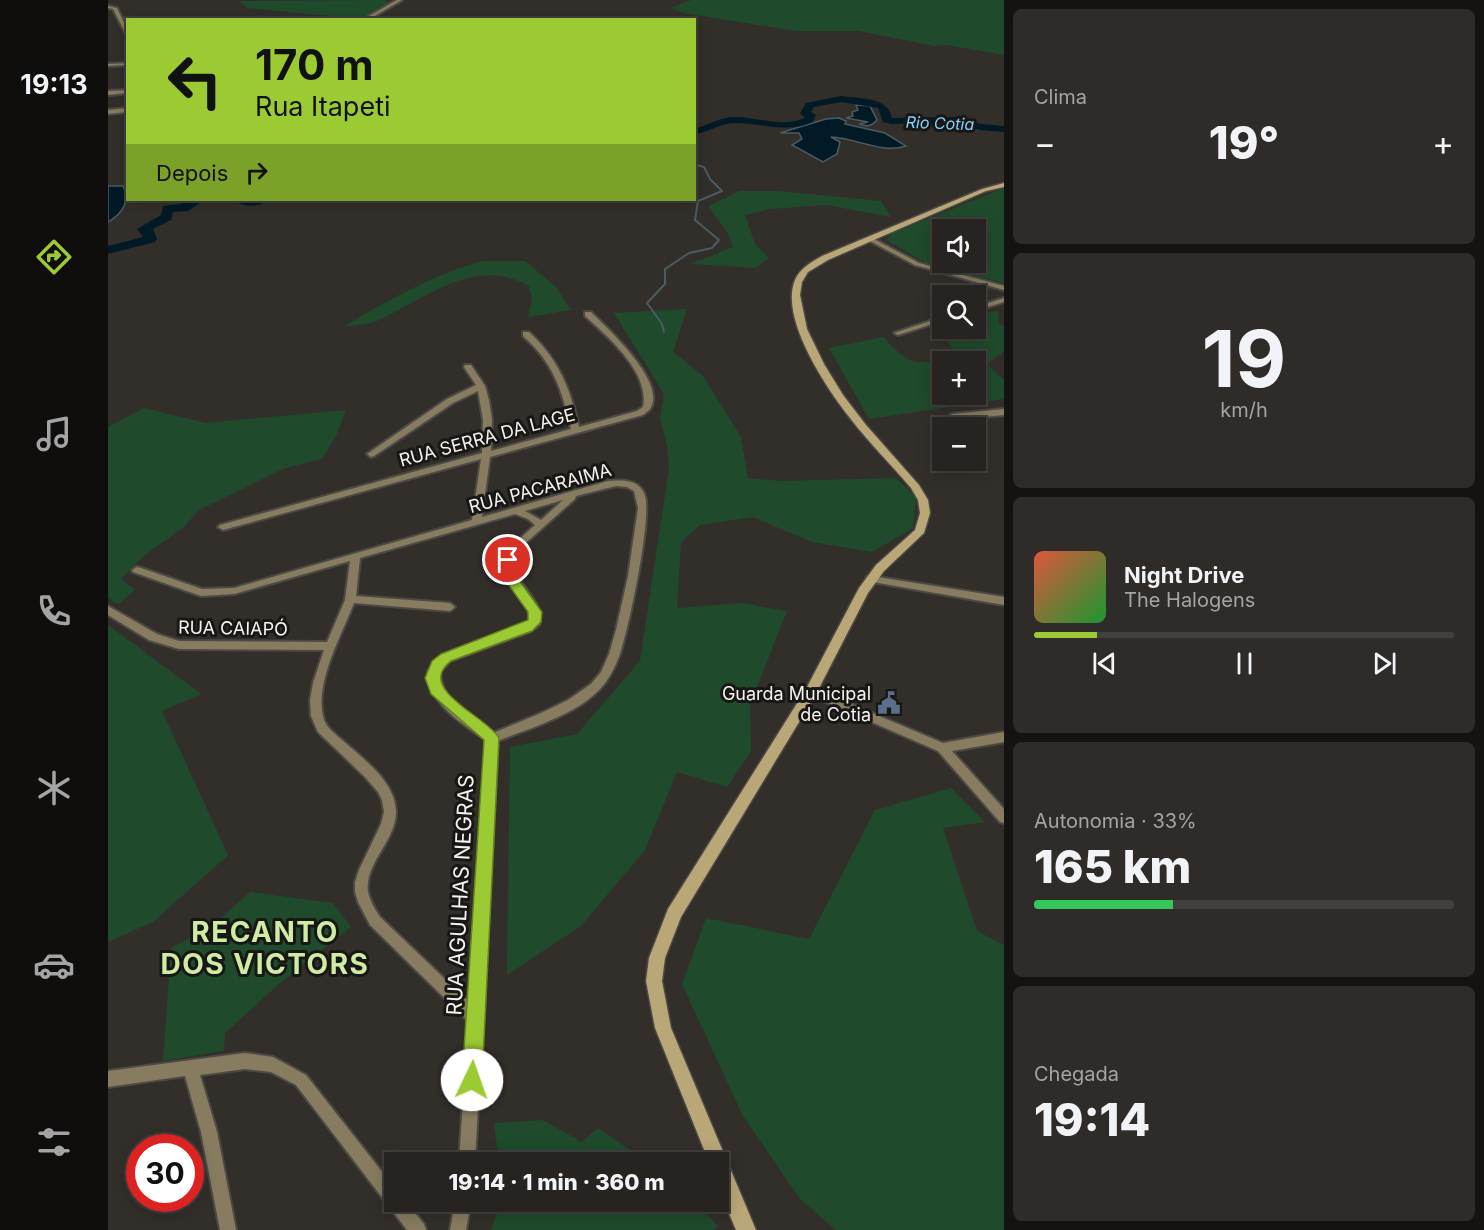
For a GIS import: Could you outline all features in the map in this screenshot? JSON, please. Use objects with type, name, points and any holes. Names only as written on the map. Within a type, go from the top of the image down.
[{"type":"main road","points":[[714,1152],[663,1028],[654,981],[657,958],[674,914],[811,691],[871,579],[920,531],[926,513],[923,500],[899,466],[847,408],[826,376],[801,324],[796,297],[798,280],[811,267],[870,239],[984,190],[1004,185]]},
{"type":"main road","points":[[729,1189],[746,1230]]},
{"type":"street","points":[[368,18],[400,0]]},
{"type":"street","points":[[108,7],[116,8],[126,32]]},
{"type":"street","points":[[108,65],[126,64]]},
{"type":"street","points":[[108,93],[126,91]]},
{"type":"street","points":[[108,112],[126,110]]},
{"type":"street","points":[[870,239],[930,269],[1004,288]]},
{"type":"street","points":[[986,306],[1004,300]]},
{"type":"street","name":"RUA SERRA DA LAGE","points":[[223,527],[640,412],[649,403],[648,392],[626,352],[588,314]]},
{"type":"street","points":[[898,333],[932,322]]},
{"type":"street","points":[[526,334],[545,352],[559,372],[566,388],[576,430]]},
{"type":"street","points":[[468,367],[481,386],[487,425],[487,454],[477,521]]},
{"type":"street","points":[[371,454],[450,401],[481,386]]},
{"type":"street","points":[[952,417],[1004,412]]},
{"type":"street","name":"RUA PACARAIMA","points":[[137,570],[185,588],[216,593],[234,591],[617,483],[631,485],[643,494],[643,508],[617,649],[605,676],[585,695],[492,738]]},
{"type":"street","points":[[492,738],[472,724],[436,690],[434,671],[446,658],[527,628],[535,622],[535,612],[515,584],[508,560],[517,546],[575,495]]},
{"type":"street","points":[[517,511],[541,525]]},
{"type":"street","points":[[355,558],[350,599],[330,646],[316,702],[316,720],[322,729],[382,788],[391,808],[387,830],[362,883],[364,901],[380,927],[475,1017]]},
{"type":"street","points":[[871,579],[1004,601]]},
{"type":"street","points":[[350,599],[450,607]]},
{"type":"street","name":"RUA CAIAPÓ","points":[[108,610],[153,637],[179,645],[330,646]]},
{"type":"street","points":[[811,691],[942,748],[1004,818]]},
{"type":"street","points":[[942,748],[1004,737]]},
{"type":"street","name":"RUA AGULHAS NEGRAS","points":[[468,1152],[492,738]]},
{"type":"street","points":[[108,1079],[191,1070],[244,1061],[273,1065],[302,1080],[384,1187]]},
{"type":"street","points":[[191,1070],[209,1132],[228,1230]]},
{"type":"street","points":[[404,1212],[418,1230]]},
{"type":"street","points":[[458,1230],[461,1212]]},
{"type":"green space","points":[[383,0],[388,2],[374,14],[352,18],[247,8],[240,1]]},
{"type":"green space","points":[[691,0],[1004,0],[1004,55],[946,45],[935,46],[858,31],[796,31],[683,13],[671,8]]},
{"type":"green space","points":[[1004,188],[1004,283],[964,273],[986,273],[986,219],[932,219],[932,265],[886,240],[893,233]]},
{"type":"green space","points":[[740,191],[779,191],[881,201],[891,217],[827,205],[770,209],[745,215],[755,244],[769,258],[756,268],[691,264],[733,247],[728,233],[708,206]]},
{"type":"green space","points":[[483,261],[525,261],[556,287],[571,310],[528,317],[532,300],[529,286],[509,278],[490,275],[451,283],[375,322],[343,327],[428,281]]},
{"type":"green space","points":[[687,309],[673,352],[703,376],[741,437],[748,478],[780,481],[896,478],[916,498],[913,528],[872,552],[812,542],[753,517],[700,525],[681,542],[677,608],[741,603],[787,611],[750,705],[751,751],[727,787],[677,772],[645,850],[581,926],[507,975],[510,747],[577,734],[640,661],[669,468],[667,445],[660,418],[664,394],[614,313]]},
{"type":"green space","points":[[998,311],[999,324],[1004,325],[1004,351],[987,364],[1004,380],[1004,399],[986,402],[986,351],[954,351],[946,339],[986,339],[986,312]]},
{"type":"green space","points":[[883,337],[909,360],[932,361],[932,405],[964,405],[869,419],[829,348]]},
{"type":"green space","points":[[144,408],[205,423],[346,410],[336,436],[322,459],[285,468],[199,510],[184,527],[146,554],[121,579],[135,590],[118,604],[108,598],[108,427]]},
{"type":"green space","points":[[108,625],[201,694],[162,711],[228,855],[153,922],[108,942]]},
{"type":"green space","points":[[951,788],[985,822],[943,828],[977,931],[1004,945],[1004,1230],[836,1230],[800,1199],[743,1116],[682,984],[706,918],[809,939],[875,810]]},
{"type":"green space","points":[[250,892],[333,903],[351,927],[280,983],[225,1033],[224,1051],[163,1061],[171,948],[210,928]]},
{"type":"green space","points":[[542,1120],[582,1142],[598,1128],[633,1152],[498,1152],[494,1123]]},
{"type":"green space","points":[[497,1212],[705,1212],[718,1226],[714,1230],[491,1230]]},
{"type":"water","points":[[856,105],[870,106],[877,120],[867,126],[860,124],[868,122],[846,118],[853,116],[852,112],[858,110]]},
{"type":"water","points":[[839,118],[846,121],[845,124],[885,133],[906,146],[878,147],[831,137],[840,142],[837,154],[823,162],[792,145],[802,139],[799,133],[780,133],[826,119]]},
{"type":"water","points":[[108,186],[123,186],[126,197],[124,207],[108,222]]},
{"type":"waterway","name":"Rio Cotia","points":[[696,131],[728,120],[781,126],[799,124],[809,120],[811,115],[805,113],[810,105],[841,99],[881,105],[885,108],[887,120],[892,121],[956,120],[980,127],[1004,129]]},
{"type":"waterway","points":[[664,332],[662,324],[647,303],[665,284],[665,269],[689,253],[712,248],[719,240],[695,220],[698,201],[722,191],[710,179],[704,167],[696,165]]},
{"type":"waterway","name":"Rio Cotia","points":[[108,250],[150,239],[148,232],[143,229],[167,217],[167,209],[184,208],[196,201]]},
{"type":"waterway","name":"Rio Cotia","points":[[248,201],[258,201]]},
{"type":"place","name":"Guarda Municipal de Cotia","points":[[889,703]]},
{"type":"district","name":"RECANTO DOS VICTORS","points":[[265,948]]},
{"type":"route","points":[[472,1080],[492,738],[449,704],[436,690],[433,678],[437,665],[446,658],[527,628],[535,622],[535,612],[515,584],[508,567],[508,560]]}]
